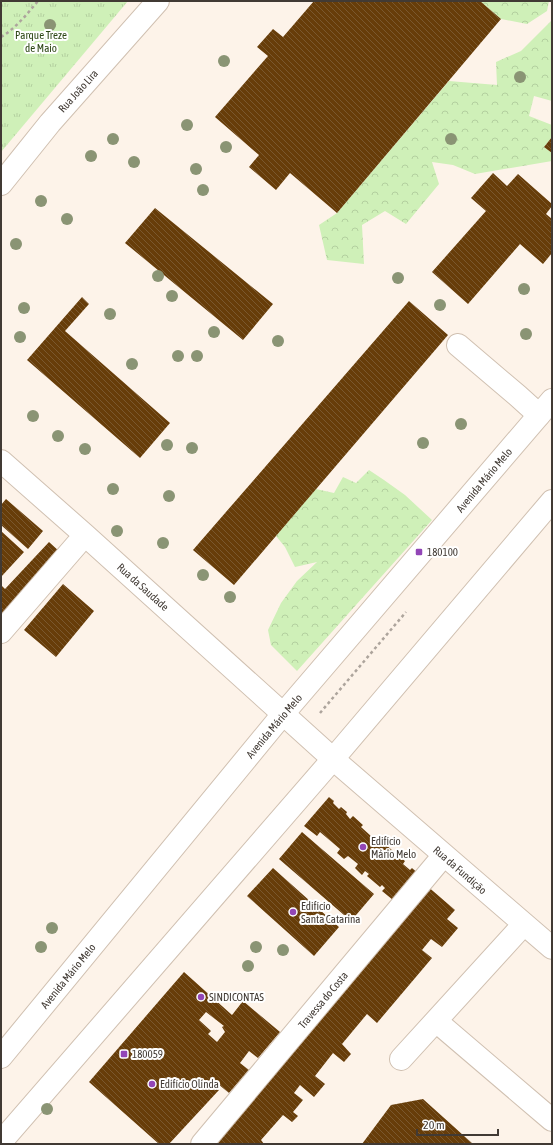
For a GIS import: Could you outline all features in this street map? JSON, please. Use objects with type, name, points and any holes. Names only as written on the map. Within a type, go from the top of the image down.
[{"type":"main road","name":"Rua João Lira","points":[[1,184],[50,123],[158,1]]},
{"type":"main road","points":[[458,345],[518,396],[545,408]]},
{"type":"main road","name":"Avenida Mário Melo","points":[[1,1057],[283,714],[545,408]]},
{"type":"main road","name":"Rua da Saudade","points":[[1,461],[333,759]]},
{"type":"main road","points":[[1,1142],[333,759],[552,501]]},
{"type":"main road","points":[[1,632],[85,535]]},
{"type":"main road","name":"Rua da Fundição","points":[[333,759],[552,948]]},
{"type":"main road","name":"Travessa do Costa","points":[[202,1144],[444,855]]},
{"type":"main road","points":[[401,1059],[524,924]]},
{"type":"main road","points":[[436,1021],[552,1120]]},
{"type":"path","points":[[1,37],[24,18],[38,1]]},
{"type":"green space","name":"Parque Treze de Maio","points":[[1,1],[128,1],[1,152]]},
{"type":"green space","points":[[480,1],[549,1],[547,11],[527,24],[501,19]]},
{"type":"green space","points":[[552,20],[552,101],[534,96],[529,116],[552,125],[552,137],[544,147],[552,153],[552,161],[475,174],[453,165],[432,162],[439,184],[406,224],[385,211],[362,225],[364,264],[327,260],[319,225],[337,213],[449,81],[497,85],[496,62],[521,51]]},
{"type":"green space","points":[[369,470],[405,495],[432,520],[297,671],[271,645],[268,630],[281,603],[297,581],[317,562],[295,567],[285,547],[276,536],[316,489],[334,493],[343,477],[356,483]]},
{"type":"building","points":[[314,1],[480,1],[501,19],[337,213],[290,173],[276,190],[249,167],[259,155],[215,117],[268,56],[257,47],[273,29],[283,37]]},
{"type":"building","points":[[552,137],[552,153],[544,147]]},
{"type":"building","points":[[493,173],[507,186],[518,174],[552,204],[546,214],[552,219],[552,253],[543,264],[520,244],[468,304],[432,272],[486,211],[471,198]]},
{"type":"building","points":[[155,208],[273,304],[243,340],[125,243]]},
{"type":"building","points":[[82,297],[89,304],[65,331],[170,423],[140,458],[27,360]]},
{"type":"building","points":[[409,301],[448,335],[234,585],[193,550]]},
{"type":"building","points":[[6,499],[43,531],[28,549],[1,525],[1,505]]},
{"type":"building","points":[[1,531],[24,552],[1,577]]},
{"type":"building","points":[[49,542],[60,552],[1,619],[1,585],[5,589]]},
{"type":"building","points":[[63,584],[94,611],[56,657],[24,630]]},
{"type":"building","name":"Edifício Mário Melo","points":[[329,797],[334,801],[333,803],[339,809],[341,807],[347,812],[346,814],[350,819],[353,816],[363,825],[361,827],[382,846],[384,843],[394,852],[392,854],[398,858],[399,856],[405,861],[403,864],[410,870],[412,868],[418,873],[393,900],[382,891],[385,888],[382,885],[380,887],[367,876],[369,874],[365,871],[362,875],[355,868],[358,864],[348,856],[344,859],[337,853],[340,849],[320,832],[317,836],[304,826]]},
{"type":"building","points":[[302,832],[374,894],[351,921],[279,859]]},
{"type":"building","name":"Edifício Santa Catarina","points":[[273,868],[339,927],[314,956],[247,896]]},
{"type":"building","points":[[426,885],[455,910],[447,919],[458,928],[442,947],[431,939],[422,950],[432,958],[377,1023],[367,1014],[342,1044],[351,1054],[344,1062],[333,1053],[315,1076],[325,1084],[314,1097],[300,1085],[294,1093],[303,1100],[293,1112],[298,1116],[292,1122],[283,1115],[261,1140],[264,1144],[206,1144]]},
{"type":"building","points":[[184,972],[232,1015],[243,1001],[280,1032],[258,1058],[249,1051],[240,1063],[249,1070],[229,1093],[218,1084],[215,1087],[219,1090],[169,1144],[159,1144],[89,1082]],"holes":[[[206,1012],[224,1026],[222,1027],[225,1032],[217,1042],[208,1034],[211,1031],[199,1020]]]},
{"type":"building","points":[[423,1099],[473,1144],[362,1144],[391,1105]]},
{"type":"place","name":"180100","points":[[419,552]]},
{"type":"place","name":"Edifício Mário Melo","points":[[363,847]]},
{"type":"place","name":"Edifício Santa Catarina","points":[[293,912]]},
{"type":"place","name":"SINDICONTAS","points":[[201,997]]},
{"type":"place","name":"180059","points":[[124,1054]]},
{"type":"place","name":"Edifício Olinda","points":[[152,1084]]}]
